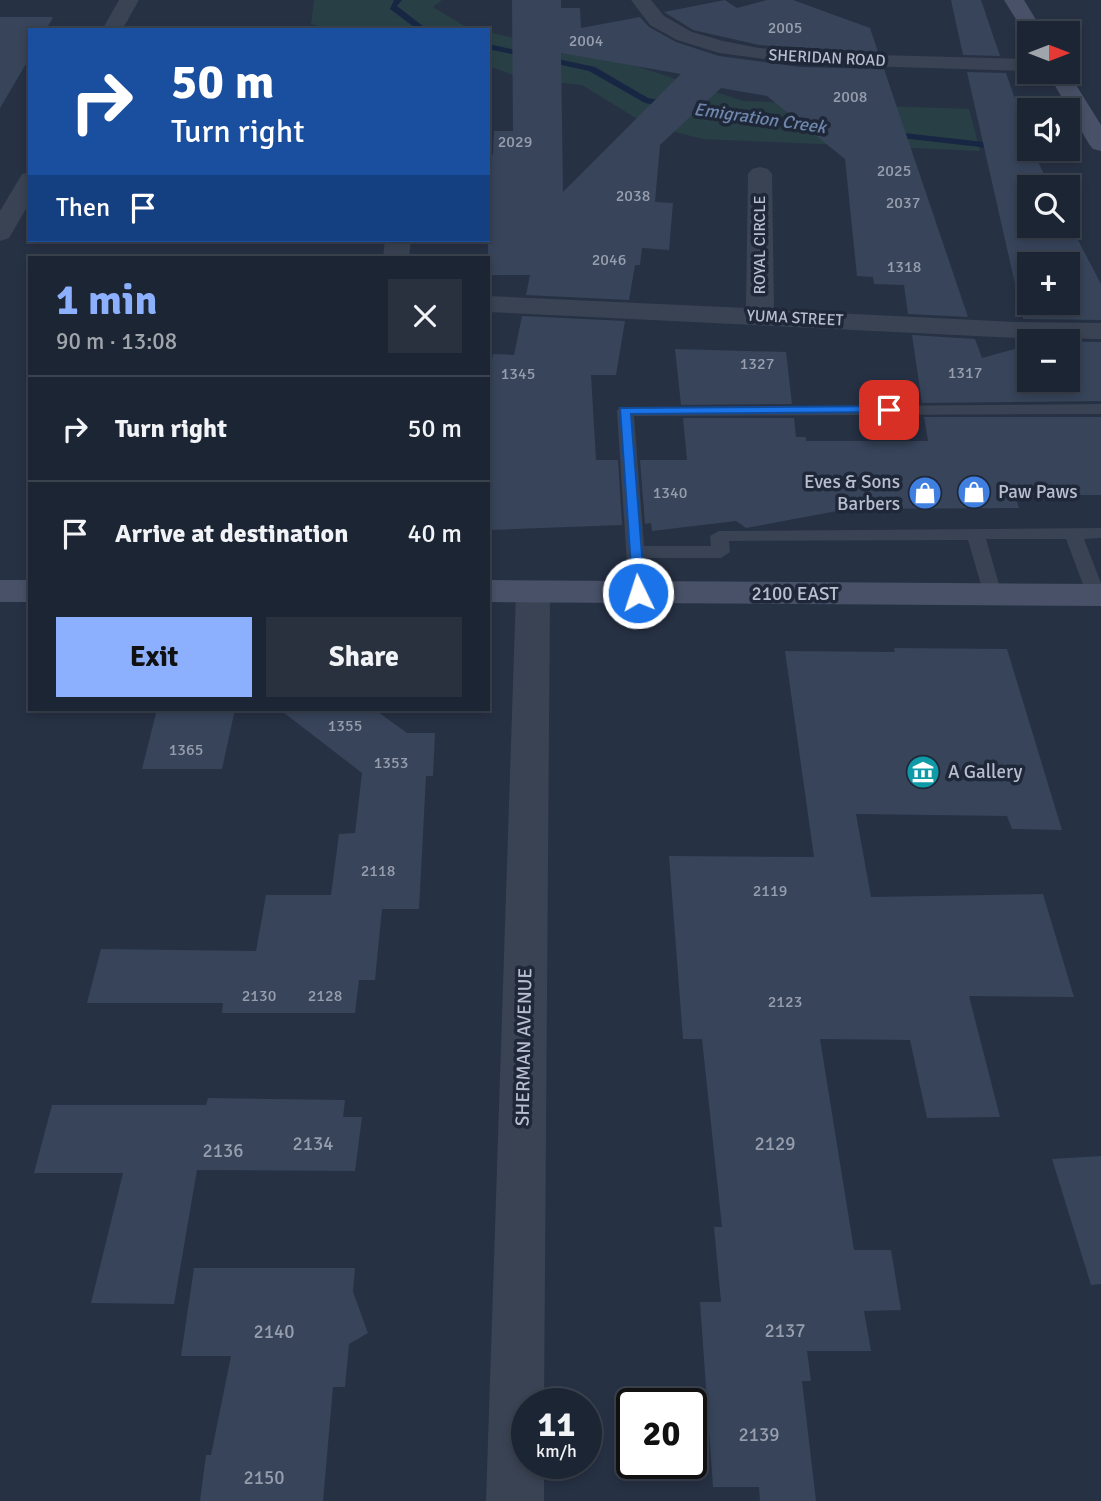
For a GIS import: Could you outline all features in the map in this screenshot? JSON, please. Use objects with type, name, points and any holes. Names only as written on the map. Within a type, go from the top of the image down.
[{"type":"street","points":[[113,28],[129,0]]},
{"type":"street","name":"SHERIDAN ROAD","points":[[641,0],[654,19],[671,29],[705,42],[747,52],[809,59],[1017,65]]},
{"type":"street","points":[[1014,0],[1027,21]]},
{"type":"street","points":[[1064,84],[1101,144]]},
{"type":"street","name":"ROYAL CIRCLE","points":[[760,174],[761,317]]},
{"type":"street","points":[[0,233],[28,183]]},
{"type":"street","name":"YUMA STREET","points":[[490,304],[1016,330],[1101,331]]},
{"type":"street","points":[[0,591],[28,591]]},
{"type":"street","name":"2100 EAST","points":[[490,591],[1098,595]]},
{"type":"street","name":"SHERMAN AVENUE","points":[[515,1501],[533,592]]},
{"type":"lane","points":[[638,593],[625,411],[1101,409]]},
{"type":"lane","points":[[635,552],[721,552],[719,536],[1101,533]]},
{"type":"lane","points":[[975,534],[993,595]]},
{"type":"lane","points":[[1073,534],[1098,595]]},
{"type":"green space","points":[[314,0],[442,0],[433,7],[470,28],[325,28],[311,24]]},
{"type":"green space","points":[[490,32],[639,67],[743,101],[969,109],[980,151],[703,139],[647,125],[582,85],[525,79],[490,67]]},
{"type":"building","points":[[512,0],[561,0],[561,8],[580,8],[581,28],[640,17],[649,27],[676,42],[719,56],[800,67],[884,69],[968,317],[908,314],[904,285],[874,284],[873,277],[857,276],[845,159],[767,96],[721,88],[660,145],[655,202],[673,203],[669,250],[642,248],[640,265],[635,265],[629,300],[526,295],[530,275],[490,275],[490,154],[493,154],[494,131],[513,131]],"holes":[[[561,53],[681,74],[563,192]]]},
{"type":"building","points":[[725,0],[737,8],[767,0],[793,0],[870,28],[878,52],[759,45],[693,30],[664,12]]},
{"type":"building","points":[[951,0],[981,0],[1000,56],[963,55]]},
{"type":"building","points":[[0,17],[53,17],[47,28],[28,28],[28,60],[0,108]]},
{"type":"building","points":[[967,72],[1006,73],[1017,105],[1017,161],[1038,161],[1044,175],[1017,175],[1017,238],[1077,238],[1101,284],[1101,320],[1023,319],[1022,315],[1080,315],[1080,252],[1017,252],[1017,293]]},
{"type":"building","points":[[522,316],[625,321],[616,375],[591,375],[596,460],[618,460],[622,525],[490,530],[490,370],[493,354],[514,355]]},
{"type":"building","points":[[912,335],[975,339],[982,358],[1017,348],[1017,392],[1080,392],[1080,342],[1101,342],[1101,401],[922,403]]},
{"type":"building","points":[[675,349],[786,352],[792,404],[681,405]]},
{"type":"building","points":[[924,417],[1101,417],[1101,495],[1015,495],[1019,508],[848,509],[746,528],[736,521],[652,531],[651,523],[645,524],[640,460],[687,460],[683,418],[794,418],[796,437],[806,437],[806,441],[928,441]]},
{"type":"building","points":[[894,648],[1007,649],[1062,830],[1012,829],[1007,816],[856,814],[871,897],[1043,894],[1074,997],[969,996],[1000,1117],[927,1118],[910,1040],[820,1039],[854,1250],[891,1250],[901,1310],[864,1311],[871,1351],[807,1351],[811,1381],[802,1381],[816,1501],[760,1501],[759,1487],[713,1487],[700,1302],[721,1302],[714,1227],[722,1227],[702,1039],[683,1039],[669,856],[814,857],[785,651],[895,652]]},
{"type":"building","points":[[156,711],[235,711],[222,769],[142,769]]},
{"type":"building","points":[[282,711],[377,711],[407,733],[435,733],[433,776],[426,776],[419,909],[382,909],[375,980],[359,980],[355,1013],[222,1013],[223,1003],[87,1003],[101,949],[256,951],[266,895],[331,895],[339,834],[355,833],[362,773]]},
{"type":"building","points":[[208,1098],[345,1100],[343,1117],[362,1117],[355,1171],[197,1170],[174,1304],[91,1303],[123,1173],[34,1173],[52,1105],[206,1105]]},
{"type":"building","points":[[1101,1156],[1101,1284],[1091,1285],[1052,1159]]},
{"type":"building","points":[[194,1268],[355,1268],[353,1292],[368,1333],[349,1344],[345,1387],[333,1387],[323,1501],[200,1501],[206,1455],[211,1455],[231,1356],[181,1356]]},
{"type":"waterway","name":"Emigration Creek","points":[[398,0],[393,7],[421,28]]},
{"type":"waterway","name":"Emigration Creek","points":[[490,46],[592,69],[645,100],[751,120],[825,127]]},
{"type":"waterway","name":"Emigration Creek","points":[[886,134],[1017,148]]},
{"type":"place","name":"Paw Paws","points":[[974,492]]},
{"type":"place","name":"Eves & Sons Barbers","points":[[925,493]]},
{"type":"place","name":"A Gallery","points":[[923,772]]},
{"type":"route","points":[[638,593],[625,411],[889,410]]}]
